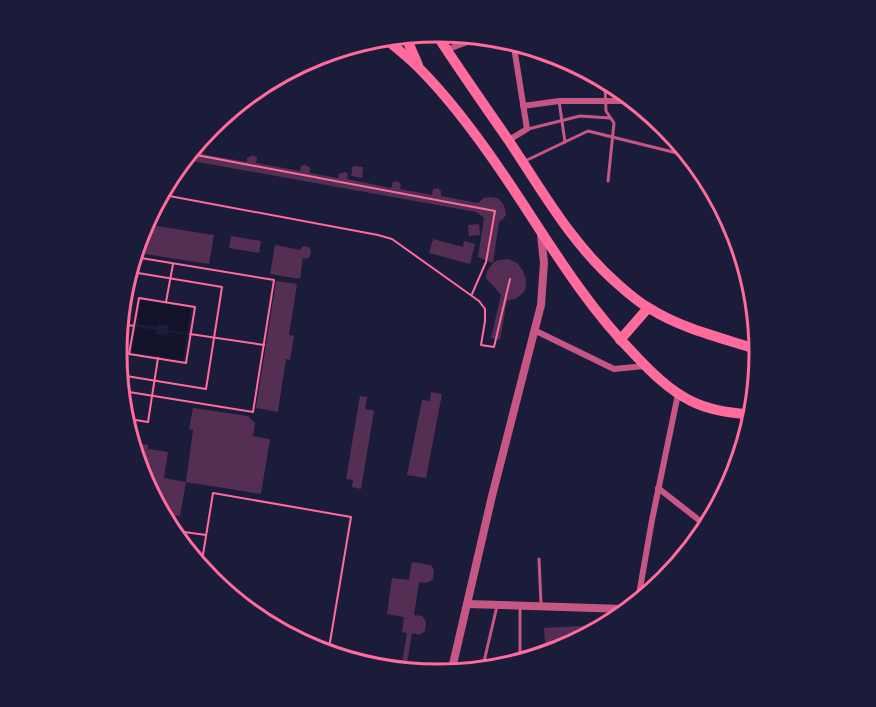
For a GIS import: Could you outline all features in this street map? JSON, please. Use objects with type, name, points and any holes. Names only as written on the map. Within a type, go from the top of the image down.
[{"type":"main road","points":[[441,42],[579,246],[610,278],[648,308],[681,325],[750,347]]},
{"type":"main road","points":[[409,44],[419,68]]},
{"type":"main road","points":[[393,46],[419,68],[467,123],[580,291],[620,340],[645,366],[678,394],[719,411],[744,414]]},
{"type":"main road","points":[[620,340],[648,308]]},
{"type":"street","points":[[446,50],[463,43]]},
{"type":"street","points":[[509,140],[526,129],[515,52]]},
{"type":"street","points":[[523,106],[559,101],[620,101]]},
{"type":"street","points":[[453,664],[492,496],[542,305],[544,263],[541,234]]},
{"type":"street","points":[[536,331],[614,369],[645,366]]},
{"type":"street","points":[[640,591],[678,394]]},
{"type":"street","points":[[658,488],[701,521]]},
{"type":"street","points":[[467,604],[617,609]]},
{"type":"lane","points":[[605,91],[606,111],[614,123],[608,181]]},
{"type":"lane","points":[[559,101],[565,142]]},
{"type":"lane","points":[[526,129],[580,116],[611,118]]},
{"type":"lane","points":[[522,162],[588,131],[676,153]]},
{"type":"lane","points":[[539,559],[542,606]]},
{"type":"lane","points":[[484,661],[498,605]]},
{"type":"lane","points":[[520,605],[520,654]]},
{"type":"path","points":[[198,155],[495,211],[486,262],[471,295]]},
{"type":"path","points":[[169,196],[378,234],[392,239],[479,301],[485,309],[481,345],[494,347],[510,279]]},
{"type":"path","points":[[129,392],[253,412],[274,280],[141,259]]},
{"type":"path","points":[[166,302],[173,264]]},
{"type":"path","points":[[127,376],[206,389],[222,287],[137,273]]},
{"type":"path","points":[[139,298],[195,307],[186,363],[129,354],[134,326],[139,298]]},
{"type":"path","points":[[128,325],[134,326]]},
{"type":"path","points":[[190,334],[264,345]]},
{"type":"path","points":[[133,420],[148,422],[158,358]]},
{"type":"path","points":[[203,557],[213,493],[351,517],[330,645]]},
{"type":"path","points":[[183,532],[206,535]]},
{"type":"shaded area","points":[[141,300],[191,308],[187,333],[168,330],[168,325],[158,324],[157,327],[137,324]]},
{"type":"shaded area","points":[[136,327],[156,330],[156,334],[167,336],[168,332],[187,335],[183,360],[132,352]]},
{"type":"building","points":[[209,142],[202,154],[247,162],[247,158],[253,155],[257,158],[256,163],[300,171],[301,166],[306,165],[310,168],[310,173],[338,178],[339,174],[345,172],[348,174],[347,179],[391,188],[393,182],[398,181],[401,185],[400,189],[432,195],[433,189],[438,188],[441,196],[478,203],[484,198],[498,198],[504,205],[506,215],[499,222],[493,263],[478,257],[484,218],[476,212],[193,161]]},
{"type":"building","points":[[353,166],[363,167],[362,178],[351,176]]},
{"type":"building","points":[[479,224],[480,235],[469,236],[468,225]]},
{"type":"building","points":[[154,226],[214,235],[209,264],[145,254]]},
{"type":"building","points":[[231,236],[261,241],[259,253],[229,248]]},
{"type":"building","points":[[433,239],[463,247],[464,241],[475,244],[470,264],[429,253]]},
{"type":"building","points":[[275,245],[300,250],[303,246],[309,247],[310,256],[307,259],[303,258],[300,279],[270,274]]},
{"type":"building","points":[[509,259],[518,264],[523,271],[526,286],[524,292],[517,298],[507,301],[500,340],[491,338],[501,295],[486,276],[494,262]]},
{"type":"building","points":[[276,281],[297,284],[289,335],[294,336],[290,360],[286,359],[278,412],[256,408]]},
{"type":"building","points":[[431,392],[442,394],[426,478],[407,475],[422,400],[430,401]]},
{"type":"building","points":[[360,396],[367,397],[365,409],[374,411],[361,489],[352,487],[353,480],[346,479]]},
{"type":"building","points":[[193,408],[248,416],[255,423],[253,436],[270,439],[261,494],[186,482],[193,430],[189,429]]},
{"type":"building","points":[[148,445],[148,449],[168,452],[164,478],[186,482],[180,516],[172,515],[168,509],[150,473],[140,446]]},
{"type":"building","points":[[412,562],[431,565],[434,570],[433,579],[427,583],[419,582],[414,615],[422,616],[426,621],[425,631],[419,635],[412,633],[407,663],[402,662],[407,633],[402,632],[404,617],[387,614],[392,578],[409,580]]},
{"type":"building","points":[[589,626],[545,645],[544,628]]}]
